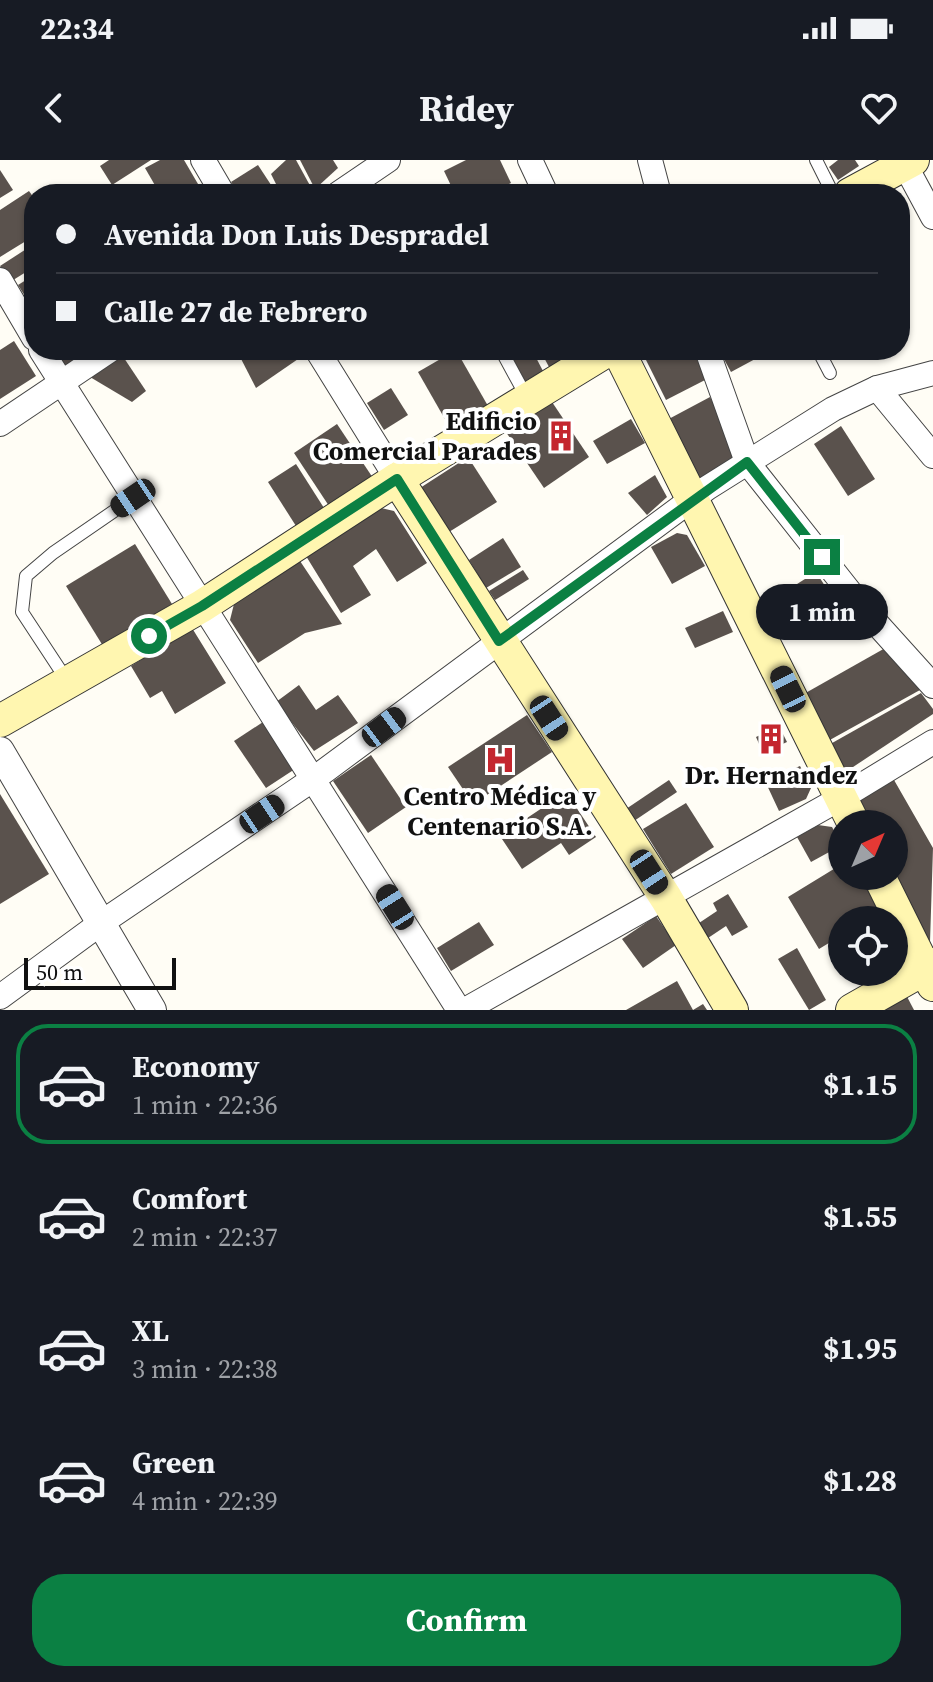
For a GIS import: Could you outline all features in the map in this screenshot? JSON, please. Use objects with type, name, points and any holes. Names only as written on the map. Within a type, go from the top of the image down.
[{"type":"main road","points":[[868,184],[906,162]]},
{"type":"main road","points":[[0,721],[202,606],[397,479],[592,360]]},
{"type":"main road","points":[[623,360],[847,810]]},
{"type":"main road","points":[[397,479],[666,898],[732,1010]]},
{"type":"main road","points":[[852,1010],[930,973],[886,890]]},
{"type":"street","points":[[203,160],[217,184]]},
{"type":"street","points":[[353,184],[388,160]]},
{"type":"street","points":[[530,160],[541,184]]},
{"type":"street","points":[[650,160],[656,184]]},
{"type":"street","points":[[906,162],[933,217]]},
{"type":"street","points":[[0,280],[24,321]]},
{"type":"street","points":[[47,360],[315,778],[459,1010]]},
{"type":"street","points":[[0,424],[95,360]]},
{"type":"street","points":[[323,360],[397,479]]},
{"type":"street","points":[[711,360],[747,462],[860,605],[933,686]]},
{"type":"street","points":[[0,997],[101,923],[315,778],[747,462],[833,409],[877,388],[933,373]]},
{"type":"street","points":[[877,388],[933,456]]},
{"type":"street","points":[[848,810],[933,742]]},
{"type":"street","points":[[0,751],[152,1010]]},
{"type":"street","points":[[465,1010],[666,898],[828,820]]},
{"type":"lane","points":[[816,160],[828,184]]},
{"type":"lane","points":[[507,360],[528,399]]},
{"type":"lane","points":[[823,360],[830,373]]},
{"type":"lane","points":[[68,682],[22,612],[26,576],[53,553],[133,498]]},
{"type":"building","points":[[109,160],[151,160],[114,184],[100,166]]},
{"type":"building","points":[[160,160],[184,160],[198,184],[154,184],[145,168]]},
{"type":"building","points":[[286,160],[296,160],[309,184],[276,184],[271,174]]},
{"type":"building","points":[[300,160],[333,160],[338,168],[320,184],[312,184]]},
{"type":"building","points":[[466,160],[500,160],[511,183],[450,184],[444,171]]},
{"type":"building","points":[[838,160],[855,160],[859,166],[838,180],[829,167]]},
{"type":"building","points":[[258,165],[270,184],[232,184],[231,182]]},
{"type":"building","points":[[0,170],[13,190],[0,198]]},
{"type":"building","points":[[24,194],[24,242],[0,257],[0,210]]},
{"type":"building","points":[[24,250],[24,273],[10,282],[0,266]]},
{"type":"building","points":[[14,341],[36,376],[0,399],[0,350]]},
{"type":"building","points":[[60,360],[80,360],[66,369]]},
{"type":"building","points":[[115,360],[125,360],[146,391],[132,402],[90,377]]},
{"type":"building","points":[[242,360],[297,360],[256,388]]},
{"type":"building","points":[[439,360],[462,360],[488,406],[450,428],[418,372]]},
{"type":"building","points":[[509,360],[537,360],[543,371],[522,383]]},
{"type":"building","points":[[545,360],[562,360],[549,367]]},
{"type":"building","points":[[646,360],[697,360],[707,379],[666,400]]},
{"type":"building","points":[[724,360],[753,360],[731,372]]},
{"type":"building","points":[[391,388],[408,415],[384,430],[367,403]]},
{"type":"building","points":[[710,397],[743,459],[699,483],[665,421]]},
{"type":"building","points":[[552,402],[589,457],[544,488],[506,432]]},
{"type":"building","points":[[631,419],[645,443],[607,464],[593,441]]},
{"type":"building","points":[[337,424],[373,478],[329,506],[294,453]]},
{"type":"building","points":[[841,426],[875,479],[848,496],[814,444]]},
{"type":"building","points":[[468,457],[497,502],[449,532],[420,488]]},
{"type":"building","points":[[296,464],[324,508],[296,526],[268,482]]},
{"type":"building","points":[[655,475],[667,497],[647,515],[628,493]]},
{"type":"building","points":[[381,508],[394,511],[427,563],[397,582],[376,549],[353,566],[371,595],[341,613],[306,556]]},
{"type":"building","points":[[677,533],[687,535],[705,566],[672,584],[651,547]]},
{"type":"building","points":[[503,538],[521,567],[486,588],[469,560]]},
{"type":"building","points":[[135,544],[172,604],[103,646],[66,586]]},
{"type":"building","points":[[300,561],[342,624],[305,633],[258,663],[230,620],[234,604]]},
{"type":"building","points":[[523,570],[529,579],[495,600],[489,591]]},
{"type":"building","points":[[816,572],[834,600],[805,619],[786,591]]},
{"type":"building","points":[[723,611],[733,632],[695,648],[685,628]]},
{"type":"building","points":[[192,628],[226,683],[175,714],[162,691],[150,698],[131,666]]},
{"type":"building","points":[[887,647],[920,690],[828,741],[802,695]]},
{"type":"building","points":[[299,685],[316,710],[338,695],[358,723],[314,751],[276,702]]},
{"type":"building","points":[[921,693],[933,709],[933,714],[841,775],[825,747]]},
{"type":"building","name":"Centro Médica y Centenario S.A.","points":[[527,715],[552,752],[473,804],[448,767]]},
{"type":"building","points":[[263,722],[295,769],[266,788],[234,741]]},
{"type":"building","name":"Dr. Hernandez","points":[[779,726],[787,742],[763,753],[756,737]]},
{"type":"building","points":[[371,755],[406,807],[368,833],[333,781]]},
{"type":"building","points":[[800,766],[811,788],[806,799],[779,811],[765,781]]},
{"type":"building","points":[[669,780],[677,792],[634,821],[626,809]]},
{"type":"building","points":[[894,780],[933,848],[930,942],[902,890],[908,890],[908,810],[858,810],[854,804]]},
{"type":"building","points":[[566,792],[596,837],[569,855],[561,843],[522,869],[500,836]]},
{"type":"building","points":[[0,794],[49,874],[0,904]]},
{"type":"building","points":[[686,803],[714,847],[671,874],[643,829]]},
{"type":"building","points":[[818,825],[828,826],[828,853],[811,862],[797,837]]},
{"type":"building","points":[[828,873],[828,890],[868,890],[878,906],[828,906],[828,944],[819,949],[788,897]]},
{"type":"building","points":[[728,894],[748,927],[732,936],[726,926],[705,940],[696,925],[717,911],[713,903]]},
{"type":"building","points":[[656,916],[676,945],[643,968],[622,939]]},
{"type":"building","points":[[479,922],[494,945],[451,971],[437,948]]},
{"type":"building","points":[[797,948],[826,1000],[809,1010],[778,959]]},
{"type":"building","points":[[677,981],[693,1010],[626,1010]]},
{"type":"building","points":[[904,991],[914,1010],[871,1010]]},
{"type":"building","points":[[703,1004],[707,1010],[693,1010]]},
{"type":"place","name":"Edificio Comercial Parades","points":[[561,436]]},
{"type":"place","name":"Dr. Hernandez","points":[[771,739]]},
{"type":"place","name":"Centro Médica y Centenario S.A.","points":[[500,760]]},
{"type":"route","points":[[149,636],[202,606],[397,479],[499,641],[747,462],[822,557]]}]
